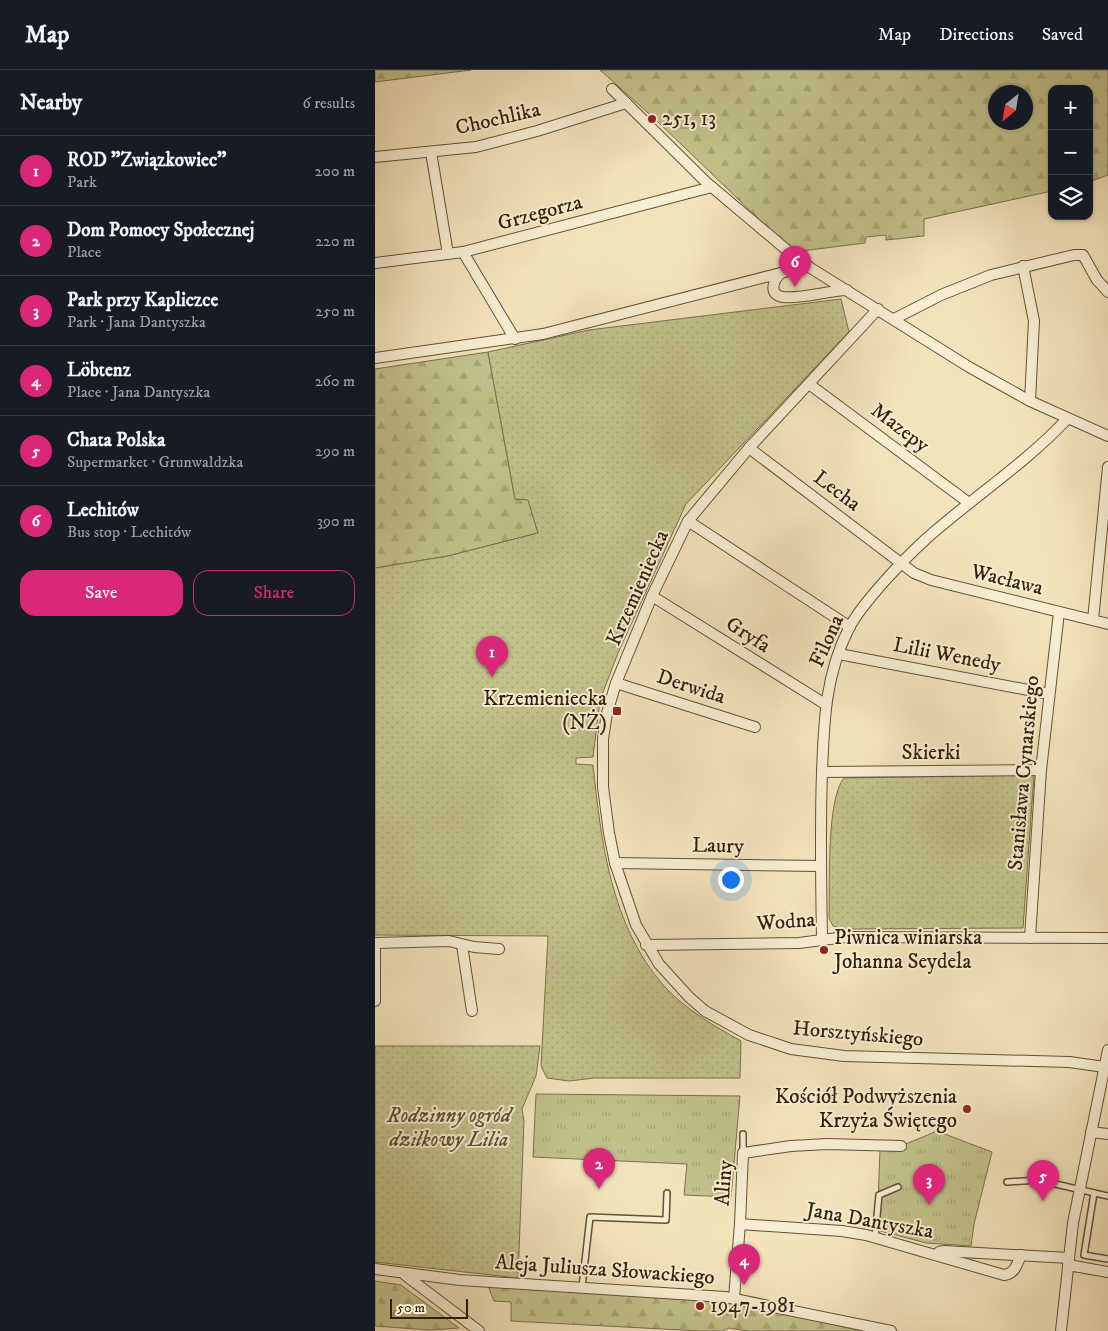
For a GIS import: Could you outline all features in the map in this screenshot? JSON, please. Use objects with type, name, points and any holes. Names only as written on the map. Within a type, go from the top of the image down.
[{"type":"street","points":[[612,88],[712,187],[790,254],[969,367],[1030,401],[1108,436]]},
{"type":"street","name":"Chochlika","points":[[375,157],[476,146],[626,103]]},
{"type":"street","points":[[431,152],[448,254]]},
{"type":"street","name":"Grzegorza","points":[[375,263],[463,252],[712,187]]},
{"type":"street","points":[[463,252],[515,339]]},
{"type":"street","points":[[894,319],[941,295],[991,275],[1074,255],[1083,255],[1097,280],[1108,292]]},
{"type":"street","points":[[375,358],[543,334],[808,266]]},
{"type":"street","points":[[1023,266],[1034,322],[1030,401]]},
{"type":"street","points":[[781,273],[775,278],[773,285],[773,291],[778,296],[788,297],[847,290]]},
{"type":"street","name":"Krzemieniecka","points":[[646,945],[628,906],[615,863],[607,819],[603,762],[607,713],[616,683],[653,596],[688,521],[749,448],[878,309]]},
{"type":"street","name":"Mazepy","points":[[809,384],[969,503]]},
{"type":"street","name":"Filona","points":[[822,939],[820,866],[825,704],[839,654],[850,627],[901,564],[969,503],[1048,439],[1067,419]]},
{"type":"street","name":"Lecha","points":[[749,448],[901,564]]},
{"type":"street","points":[[1093,620],[1108,466]]},
{"type":"street","points":[[688,521],[850,627]]},
{"type":"street","name":"Wacława","points":[[901,564],[914,573],[931,580],[1108,624]]},
{"type":"street","name":"Gryfa","points":[[653,596],[825,704]]},
{"type":"street","name":"Stanisława Cynarskiego","points":[[1030,938],[1041,770],[1059,612]]},
{"type":"street","name":"Lilii Wenedy","points":[[839,654],[1049,694]]},
{"type":"street","name":"Derwida","points":[[616,683],[755,727]]},
{"type":"street","name":"Skierki","points":[[822,772],[1041,770]]},
{"type":"street","name":"Laury","points":[[615,863],[820,866]]},
{"type":"street","name":"Wodna","points":[[646,945],[799,943],[822,939],[1108,938]]},
{"type":"street","points":[[375,1001],[375,943],[449,942],[499,949]]},
{"type":"street","points":[[462,944],[471,1011]]},
{"type":"street","name":"Horsztyńskiego","points":[[646,945],[673,981],[705,1011],[749,1035],[791,1049],[844,1056],[1069,1062],[1105,1066]]},
{"type":"street","points":[[1061,1331],[1068,1261],[1079,1190],[1091,1132],[1105,1082],[1108,1050]]},
{"type":"street","points":[[1091,1132],[1108,1134]]},
{"type":"street","name":"Aliny","points":[[740,1224],[743,1153],[791,1146],[827,1144],[901,1146]]},
{"type":"street","points":[[734,1298],[740,1224]]},
{"type":"street","name":"Jana Dantyszka","points":[[740,1224],[842,1231],[875,1237],[935,1254],[944,1251],[1021,1255],[1068,1261],[1108,1272]]},
{"type":"street","points":[[935,1254],[1004,1275],[1010,1275],[1015,1270],[1021,1255]]},
{"type":"street","name":"Aleja Juliusza Słowackiego","points":[[375,1269],[460,1280],[734,1298],[891,1331]]},
{"type":"street","points":[[400,1272],[414,1280],[479,1331]]},
{"type":"lane","points":[[743,1134],[743,1153]]},
{"type":"lane","points":[[1007,1182],[1038,1180],[1108,1196]]},
{"type":"lane","points":[[875,1237],[879,1195],[899,1187]]},
{"type":"lane","points":[[581,1287],[590,1217],[666,1220],[667,1193]]},
{"type":"lane","points":[[1094,1193],[1083,1255],[1108,1259]]},
{"type":"green space","points":[[375,70],[471,70],[375,82]]},
{"type":"green space","points":[[600,70],[1108,70],[1108,175],[1093,181],[1093,85],[1048,85],[1048,192],[924,219],[924,236],[886,240],[886,235],[866,237],[865,243],[793,252],[657,121]]},
{"type":"green space","points":[[841,299],[849,332],[686,504],[618,653],[600,700],[593,757],[576,758],[576,764],[593,765],[605,853],[620,910],[632,937],[646,962],[672,994],[700,1016],[741,1041],[740,1078],[594,1078],[569,1081],[547,1078],[541,1066],[548,936],[375,935],[375,568],[448,556],[538,533],[528,500],[515,499],[488,352],[589,330]]},
{"type":"green space","points":[[488,352],[515,499],[528,499],[538,533],[448,556],[375,568],[375,369]]},
{"type":"green space","points":[[1034,775],[1023,928],[843,929],[833,926],[829,918],[830,845],[834,805],[838,789],[844,778]]},
{"type":"green space","name":"Rodzinny ogród dziłkowy Lilia","points":[[375,1046],[540,1046],[536,1076],[522,1109],[524,1121],[518,1278],[375,1262]]},
{"type":"green space","points":[[536,1094],[740,1096],[731,1197],[684,1195],[687,1164],[533,1157]]},
{"type":"green space","points":[[937,1131],[992,1152],[974,1224],[971,1246],[926,1243],[877,1230],[880,1149],[901,1146]]},
{"type":"green space","points":[[375,1281],[401,1285],[459,1328],[430,1330],[375,1326]]},
{"type":"green space","points":[[488,1286],[715,1301],[762,1308],[863,1331],[748,1331],[729,1328],[723,1331],[701,1331],[511,1321],[511,1302],[494,1301]]},
{"type":"place","name":"251, 13","points":[[652,119]]},
{"type":"place","name":"Lechitów","points":[[795,287]]},
{"type":"place","name":"ROD \"Związkowiec\"","points":[[492,677]]},
{"type":"place","name":"Krzemieniecka (NŻ)","points":[[617,711]]},
{"type":"place","name":"Piwnica winiarska Johanna Seydela","points":[[824,950]]},
{"type":"place","name":"Kościół Podwyższenia Krzyża Świętego","points":[[967,1109]]},
{"type":"place","name":"Dom Pomocy Społecznej","points":[[599,1189]]},
{"type":"place","name":"Chata Polska","points":[[1043,1201]]},
{"type":"place","name":"Park przy Kapliczce","points":[[929,1205]]},
{"type":"place","name":"Löbtenz","points":[[744,1285]]},
{"type":"place","name":"1947-1981","points":[[700,1306]]}]
